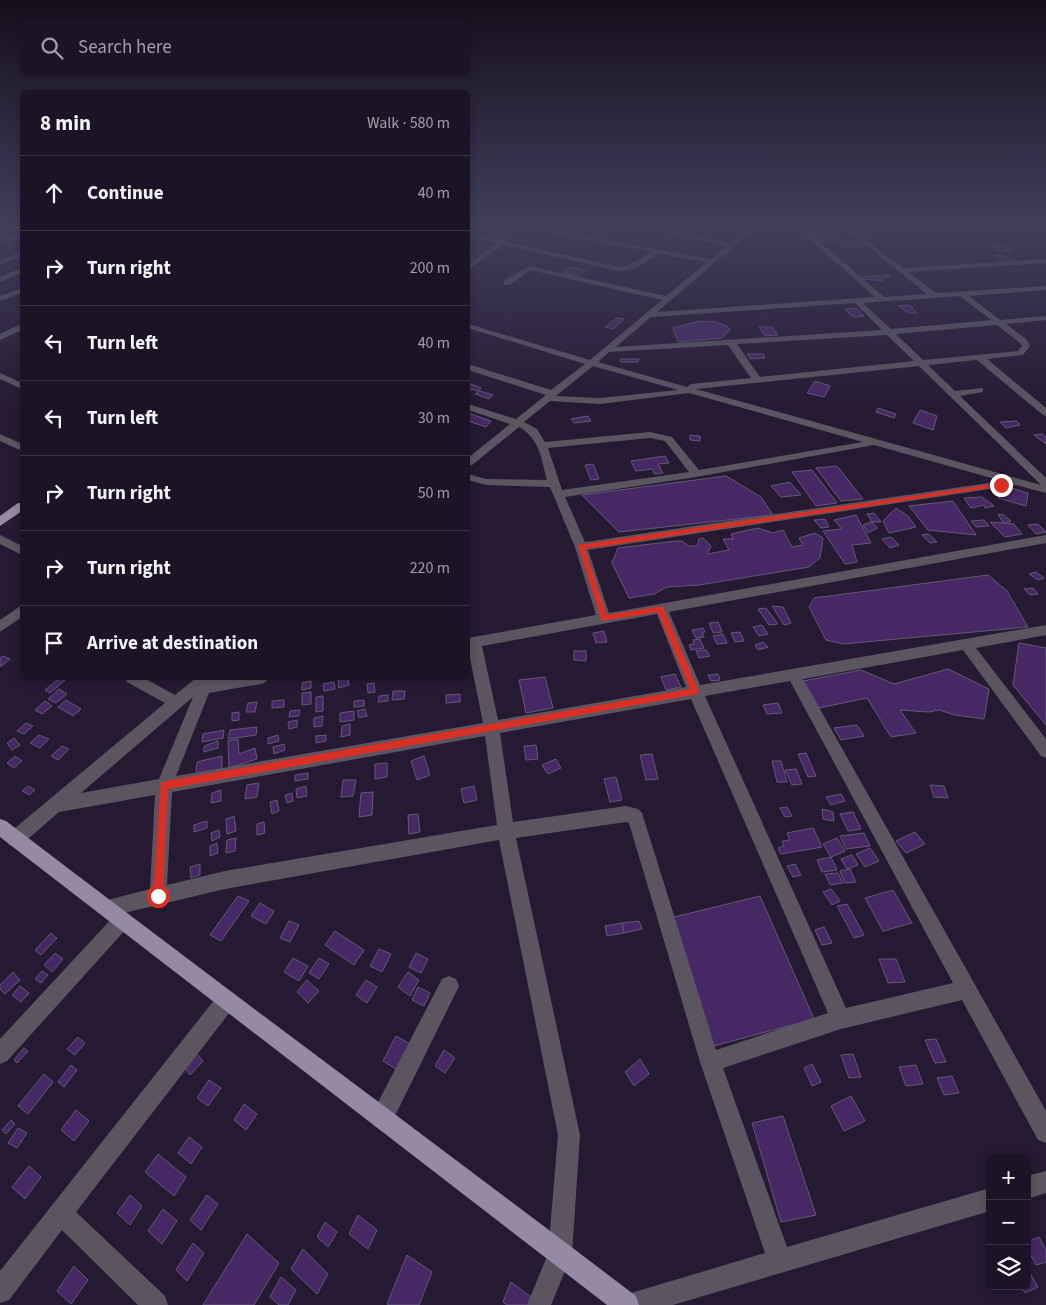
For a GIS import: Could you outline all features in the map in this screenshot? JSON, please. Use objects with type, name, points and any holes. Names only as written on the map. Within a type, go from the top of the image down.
[{"type":"main road","points":[[3,517],[20,507]]},
{"type":"main road","points":[[8,833],[226,1002],[629,1305]]},
{"type":"street","points":[[613,287],[667,299]]},
{"type":"street","points":[[470,461],[592,363],[681,287]]},
{"type":"street","points":[[868,287],[882,299]]},
{"type":"street","points":[[922,287],[933,296]]},
{"type":"street","points":[[649,315],[1046,288]]},
{"type":"street","points":[[0,299],[20,291]]},
{"type":"street","points":[[470,368],[561,400],[598,400],[757,380],[1020,353],[1024,350],[1026,346],[1023,342],[961,294]]},
{"type":"street","points":[[856,301],[1046,484]]},
{"type":"street","points":[[607,350],[888,332],[1046,318]]},
{"type":"street","points":[[470,327],[687,390],[1046,490]]},
{"type":"street","points":[[0,337],[20,328]]},
{"type":"street","points":[[730,341],[757,380]]},
{"type":"street","points":[[978,356],[1046,413]]},
{"type":"street","points":[[4,378],[20,374]]},
{"type":"street","points":[[4,378],[20,385]]},
{"type":"street","points":[[953,394],[980,390]]},
{"type":"street","points":[[470,408],[519,422],[533,431],[542,445],[557,489],[581,547],[604,619]]},
{"type":"street","points":[[542,445],[650,435],[668,439],[696,474]]},
{"type":"street","points":[[0,437],[20,447]]},
{"type":"street","points":[[470,478],[486,482],[557,489],[696,474],[875,443]]},
{"type":"street","points":[[1033,471],[1046,470]]},
{"type":"street","points":[[581,547],[1018,482]]},
{"type":"street","points":[[0,539],[20,550]]},
{"type":"street","points":[[539,1305],[560,1254],[568,1135],[506,831],[492,728],[471,642],[1046,540]]},
{"type":"street","points":[[661,608],[695,691],[841,1019]]},
{"type":"street","points":[[5,623],[20,612]]},
{"type":"street","points":[[5,623],[20,626]]},
{"type":"street","points":[[55,805],[1046,630]]},
{"type":"street","points":[[966,644],[1046,751]]},
{"type":"street","points":[[793,674],[1046,1132]]},
{"type":"street","points":[[136,680],[176,702]]},
{"type":"street","points":[[8,833],[55,805],[176,702],[200,685],[244,680]]},
{"type":"street","points":[[158,896],[164,786],[200,685]]},
{"type":"street","points":[[0,1054],[114,914],[158,896],[225,880],[506,831],[626,814],[632,815],[636,819],[710,1062],[780,1261]]},
{"type":"street","points":[[382,1118],[449,986]]},
{"type":"street","points":[[710,1062],[841,1019],[967,989]]},
{"type":"street","points":[[0,1291],[226,1002]]},
{"type":"street","points":[[1031,1187],[1046,1182]]},
{"type":"street","points":[[629,1305],[987,1200]]},
{"type":"street","points":[[61,1213],[156,1305]]},
{"type":"building","points":[[909,305],[917,313],[908,313],[899,306]]},
{"type":"building","points":[[856,308],[864,316],[853,317],[845,309]]},
{"type":"building","points":[[617,318],[624,319],[613,329],[605,327]]},
{"type":"building","points":[[700,321],[715,322],[727,326],[730,330],[722,338],[678,342],[673,328]]},
{"type":"building","points":[[759,327],[772,327],[778,335],[765,336]]},
{"type":"building","points":[[747,354],[763,354],[765,358],[751,359]]},
{"type":"building","points":[[620,359],[639,359],[638,362],[621,362]]},
{"type":"building","points":[[815,381],[830,386],[824,397],[807,393]]},
{"type":"building","points":[[470,384],[481,388],[478,391],[472,389],[470,390]]},
{"type":"building","points":[[480,391],[493,395],[489,399],[475,394]]},
{"type":"building","points":[[878,408],[896,414],[894,418],[876,412]]},
{"type":"building","points":[[920,410],[937,416],[933,430],[913,423]]},
{"type":"building","points":[[470,414],[491,421],[486,427],[470,422]]},
{"type":"building","points":[[588,416],[591,421],[574,423],[571,419]]},
{"type":"building","points":[[1017,421],[1020,425],[1006,428],[1000,422]]},
{"type":"building","points":[[1043,434],[1046,437],[1046,444],[1034,435]]},
{"type":"building","points":[[690,435],[700,436],[700,441],[690,440]]},
{"type":"building","points":[[665,456],[669,463],[658,464],[663,473],[655,474],[652,469],[636,471],[631,461]]},
{"type":"building","points":[[593,464],[599,479],[591,480],[585,465]]},
{"type":"building","points":[[837,466],[863,499],[841,501],[816,468]]},
{"type":"building","points":[[812,470],[837,503],[816,506],[792,472]]},
{"type":"building","points":[[726,476],[761,497],[773,515],[619,532],[582,495]]},
{"type":"building","points":[[790,482],[801,495],[781,497],[771,486]]},
{"type":"building","points":[[1001,485],[1028,493],[1026,506],[998,498]]},
{"type":"building","points":[[982,497],[994,506],[985,508],[984,505],[971,508],[964,498]]},
{"type":"building","points":[[953,501],[976,535],[928,530],[909,506]]},
{"type":"building","points":[[896,508],[908,516],[916,527],[889,533],[883,521]]},
{"type":"building","points":[[874,513],[881,522],[872,522],[867,514]]},
{"type":"building","points":[[998,514],[1004,515],[1011,521],[1003,523]]},
{"type":"building","points":[[856,515],[871,543],[852,545],[857,562],[845,564],[823,531],[842,529],[834,520]]},
{"type":"building","points":[[825,519],[829,527],[821,528],[814,520]]},
{"type":"building","points":[[984,520],[989,526],[976,527],[971,521]]},
{"type":"building","points":[[872,522],[877,528],[868,533],[863,525]]},
{"type":"building","points":[[990,522],[1014,524],[1022,534],[1005,537]]},
{"type":"building","points":[[1038,524],[1046,532],[1036,534],[1028,525]]},
{"type":"building","points":[[758,528],[773,533],[783,530],[792,547],[803,545],[799,538],[815,533],[823,538],[820,558],[809,567],[699,585],[667,587],[654,594],[629,598],[612,563],[618,548],[676,541],[682,541],[689,546],[697,546],[699,539],[703,538],[711,546],[707,554],[729,550],[723,539],[733,539],[731,534]]},
{"type":"building","points":[[929,534],[937,542],[930,543],[922,535]]},
{"type":"building","points":[[891,537],[899,545],[890,548],[882,539]]},
{"type":"building","points":[[1036,572],[1044,578],[1038,580],[1029,574]]},
{"type":"building","points":[[988,575],[1007,591],[1028,627],[843,644],[826,640],[809,607],[814,598]]},
{"type":"building","points":[[1033,588],[1038,594],[1030,595],[1024,589]]},
{"type":"building","points":[[772,606],[783,607],[791,623],[784,625]]},
{"type":"building","points":[[766,608],[778,624],[769,625],[758,609]]},
{"type":"building","points":[[718,622],[722,632],[713,633],[709,623]]},
{"type":"building","points":[[762,625],[768,634],[759,636],[753,627]]},
{"type":"building","points":[[703,628],[705,632],[702,633],[704,637],[696,638],[692,630]]},
{"type":"building","points":[[604,631],[607,642],[596,643],[593,633]]},
{"type":"building","points":[[740,632],[744,641],[735,642],[731,633]]},
{"type":"building","points":[[723,634],[727,643],[717,644],[713,636]]},
{"type":"building","points":[[700,639],[704,648],[691,650],[689,645],[694,644],[693,640]]},
{"type":"building","points":[[763,642],[768,647],[758,650],[755,645]]},
{"type":"building","points":[[1019,643],[1046,648],[1046,725],[1013,685]]},
{"type":"building","points":[[706,650],[710,656],[699,658],[696,651]]},
{"type":"building","points":[[574,651],[586,651],[586,661],[574,660]]},
{"type":"building","points":[[3,656],[10,659],[0,667],[0,658]]},
{"type":"building","points":[[948,669],[989,689],[984,719],[955,715],[939,710],[929,712],[900,710],[916,733],[891,737],[867,698],[819,708],[803,681],[861,670],[894,684]]},
{"type":"building","points":[[675,674],[681,687],[666,690],[661,677]]},
{"type":"building","points":[[718,674],[720,680],[711,681],[708,675]]},
{"type":"building","points":[[545,677],[553,708],[526,713],[519,680]]},
{"type":"building","points":[[58,680],[65,680],[50,693],[45,690]]},
{"type":"building","points":[[338,680],[348,680],[349,685],[339,688]]},
{"type":"building","points":[[311,681],[311,688],[302,690],[302,683]]},
{"type":"building","points":[[334,682],[335,689],[324,691],[323,684]]},
{"type":"building","points":[[374,683],[375,692],[368,693],[367,684]]},
{"type":"building","points":[[59,689],[67,694],[56,703],[48,699]]},
{"type":"building","points":[[393,691],[405,691],[404,699],[392,700]]},
{"type":"building","points":[[311,692],[311,704],[302,705],[302,693]]},
{"type":"building","points":[[460,694],[460,702],[446,703],[446,695]]},
{"type":"building","points":[[388,695],[388,701],[378,702],[379,696]]},
{"type":"building","points":[[323,696],[323,711],[316,712],[316,697]]},
{"type":"building","points":[[66,700],[81,709],[73,716],[58,707]]},
{"type":"building","points":[[284,700],[284,707],[272,708],[272,701]]},
{"type":"building","points":[[364,700],[364,706],[354,707],[354,701]]},
{"type":"building","points":[[45,701],[52,706],[42,714],[35,710]]},
{"type":"building","points":[[257,702],[255,712],[246,712],[248,703]]},
{"type":"building","points":[[778,703],[782,713],[767,714],[763,705]]},
{"type":"building","points":[[365,709],[367,716],[359,718],[357,711]]},
{"type":"building","points":[[300,710],[299,716],[289,717],[290,711]]},
{"type":"building","points":[[354,711],[354,720],[340,722],[340,713]]},
{"type":"building","points":[[239,712],[239,720],[232,721],[232,713]]},
{"type":"building","points":[[323,716],[322,726],[314,727],[314,718]]},
{"type":"building","points":[[297,720],[297,727],[289,729],[288,722]]},
{"type":"building","points":[[26,723],[33,726],[24,734],[17,731]]},
{"type":"building","points":[[350,724],[350,735],[341,737],[342,726]]},
{"type":"building","points":[[857,725],[864,736],[841,740],[834,728]]},
{"type":"building","points":[[257,727],[256,735],[228,739],[230,730]]},
{"type":"building","points":[[224,730],[223,738],[202,742],[203,734]]},
{"type":"building","points":[[39,735],[49,739],[40,748],[30,743]]},
{"type":"building","points":[[278,735],[279,741],[268,744],[268,738]]},
{"type":"building","points":[[326,735],[326,741],[316,743],[316,736]]},
{"type":"building","points":[[14,738],[20,745],[12,750],[7,743]]},
{"type":"building","points":[[238,739],[239,754],[255,748],[257,759],[229,768],[228,741]]},
{"type":"building","points":[[218,741],[218,748],[204,752],[204,746]]},
{"type":"building","points":[[284,744],[285,750],[274,754],[273,747]]},
{"type":"building","points":[[536,745],[538,759],[526,760],[524,746]]},
{"type":"building","points":[[62,746],[69,749],[58,760],[51,756]]},
{"type":"building","points":[[806,753],[816,776],[808,777],[798,754]]},
{"type":"building","points":[[652,754],[658,779],[646,780],[640,755]]},
{"type":"building","points":[[15,756],[22,761],[14,768],[7,763]]},
{"type":"building","points":[[222,756],[222,769],[196,774],[197,762]]},
{"type":"building","points":[[424,756],[430,775],[417,780],[411,761]]},
{"type":"building","points":[[556,759],[561,768],[548,774],[542,765]]},
{"type":"building","points":[[772,761],[781,761],[787,782],[777,782]]},
{"type":"building","points":[[387,763],[387,777],[375,779],[375,764]]},
{"type":"building","points":[[796,769],[802,784],[792,785],[785,770]]},
{"type":"building","points":[[308,773],[308,779],[295,781],[295,775]]},
{"type":"building","points":[[616,777],[622,800],[610,802],[604,779]]},
{"type":"building","points":[[343,780],[356,780],[353,796],[341,797]]},
{"type":"building","points":[[259,783],[257,797],[245,799],[247,785]]},
{"type":"building","points":[[930,785],[944,786],[948,798],[934,797]]},
{"type":"building","points":[[28,786],[35,790],[29,795],[22,791]]},
{"type":"building","points":[[306,786],[307,796],[297,798],[296,789]]},
{"type":"building","points":[[474,786],[477,800],[464,803],[461,789]]},
{"type":"building","points":[[221,790],[221,801],[211,803],[212,793]]},
{"type":"building","points":[[373,792],[372,815],[359,817],[361,793]]},
{"type":"building","points":[[292,793],[293,801],[287,803],[285,795]]},
{"type":"building","points":[[841,794],[845,801],[831,805],[826,797]]},
{"type":"building","points":[[277,800],[279,811],[272,814],[270,802]]},
{"type":"building","points":[[787,807],[792,816],[785,817],[780,808]]},
{"type":"building","points":[[822,809],[833,812],[834,821],[823,819]]},
{"type":"building","points":[[853,812],[861,829],[848,831],[840,814]]},
{"type":"building","points":[[418,814],[420,832],[409,834],[408,815]]},
{"type":"building","points":[[234,816],[236,831],[227,834],[226,819]]},
{"type":"building","points":[[207,821],[207,828],[194,832],[194,825]]},
{"type":"building","points":[[264,822],[265,833],[257,835],[257,824]]},
{"type":"building","points":[[813,828],[822,847],[781,854],[778,848],[784,846],[782,841],[790,840],[787,833]]},
{"type":"building","points":[[219,830],[220,837],[212,841],[211,833]]},
{"type":"building","points":[[915,832],[925,844],[906,853],[896,841]]},
{"type":"building","points":[[864,833],[870,846],[846,849],[840,836]]},
{"type":"building","points":[[236,838],[235,851],[226,853],[227,840]]},
{"type":"building","points":[[837,838],[845,851],[831,857],[823,844]]},
{"type":"building","points":[[217,843],[218,853],[210,856],[210,846]]},
{"type":"building","points":[[870,848],[879,861],[865,867],[856,854]]},
{"type":"building","points":[[852,855],[858,865],[847,869],[841,859]]},
{"type":"building","points":[[831,857],[837,870],[822,872],[817,860]]},
{"type":"building","points":[[200,864],[200,875],[191,878],[190,867]]},
{"type":"building","points":[[795,864],[801,875],[793,877],[787,866]]},
{"type":"building","points":[[850,869],[856,882],[845,883],[840,871]]},
{"type":"building","points":[[838,873],[843,883],[830,885],[825,874]]},
{"type":"building","points":[[831,889],[840,901],[832,905],[823,892]]},
{"type":"building","points":[[893,890],[912,923],[883,931],[865,898]]},
{"type":"building","points":[[238,896],[249,901],[221,941],[210,935]]},
{"type":"building","points":[[760,896],[814,1019],[714,1046],[670,918]]},
{"type":"building","points":[[260,903],[274,911],[266,924],[251,916]]},
{"type":"building","points":[[847,904],[864,935],[854,938],[837,906]]},
{"type":"building","points":[[289,921],[299,925],[290,942],[280,938]]},
{"type":"building","points":[[639,921],[642,929],[624,933],[622,923]]},
{"type":"building","points":[[622,923],[624,933],[607,936],[605,926]]},
{"type":"building","points":[[824,927],[832,943],[822,945],[815,930]]},
{"type":"building","points":[[335,931],[364,950],[354,965],[325,945]]},
{"type":"building","points":[[51,933],[57,938],[41,955],[35,950]]},
{"type":"building","points":[[379,949],[391,954],[382,972],[370,966]]},
{"type":"building","points":[[55,953],[63,959],[52,972],[44,965]]},
{"type":"building","points":[[416,953],[428,959],[421,973],[409,967]]},
{"type":"building","points":[[293,958],[308,966],[299,981],[284,972]]},
{"type":"building","points":[[319,958],[329,964],[319,979],[309,973]]},
{"type":"building","points":[[879,959],[896,959],[905,982],[888,983]]},
{"type":"building","points":[[42,971],[48,975],[41,983],[35,979]]},
{"type":"building","points":[[13,972],[20,980],[5,994],[0,989],[0,985]]},
{"type":"building","points":[[408,972],[419,980],[410,996],[398,987]]},
{"type":"building","points":[[307,980],[319,991],[308,1003],[297,992]]},
{"type":"building","points":[[366,980],[377,987],[367,1003],[356,995]]},
{"type":"building","points":[[20,986],[29,993],[21,1002],[12,995]]},
{"type":"building","points":[[418,987],[430,993],[424,1006],[412,1000]]},
{"type":"building","points":[[396,1036],[412,1045],[399,1071],[383,1061]]},
{"type":"building","points":[[78,1037],[85,1043],[75,1055],[67,1049]]},
{"type":"building","points":[[936,1039],[946,1062],[935,1063],[925,1040]]},
{"type":"building","points":[[24,1048],[28,1051],[17,1063],[14,1060]]},
{"type":"building","points":[[193,1049],[203,1061],[190,1075],[181,1063]]},
{"type":"building","points":[[444,1050],[455,1058],[445,1073],[435,1066]]},
{"type":"building","points":[[853,1054],[861,1077],[849,1078],[841,1055]]},
{"type":"building","points":[[640,1059],[649,1074],[634,1086],[625,1072]]},
{"type":"building","points":[[812,1064],[821,1082],[812,1086],[804,1068]]},
{"type":"building","points":[[71,1065],[77,1070],[64,1087],[58,1082]]},
{"type":"building","points":[[916,1065],[923,1084],[906,1086],[899,1067]]},
{"type":"building","points":[[44,1074],[53,1082],[28,1114],[18,1106]]},
{"type":"building","points":[[952,1076],[959,1093],[944,1095],[937,1078]]},
{"type":"building","points":[[209,1080],[221,1088],[208,1106],[197,1098]]},
{"type":"building","points":[[851,1096],[865,1121],[844,1131],[831,1106]]},
{"type":"building","points":[[244,1104],[257,1114],[246,1130],[234,1120]]},
{"type":"building","points":[[76,1110],[89,1121],[74,1141],[61,1130]]},
{"type":"building","points":[[783,1116],[816,1215],[781,1222],[752,1123]]},
{"type":"building","points":[[11,1120],[15,1124],[6,1134],[2,1130]]},
{"type":"building","points":[[18,1128],[27,1133],[17,1148],[8,1143]]},
{"type":"building","points":[[189,1137],[202,1147],[191,1164],[178,1153]]},
{"type":"building","points":[[158,1154],[186,1177],[174,1196],[145,1172]]},
{"type":"building","points":[[29,1166],[41,1177],[25,1199],[12,1187]]},
{"type":"building","points":[[130,1195],[142,1206],[130,1225],[117,1213]]},
{"type":"building","points":[[207,1195],[218,1204],[201,1230],[190,1220]]},
{"type":"building","points":[[163,1209],[177,1221],[162,1244],[148,1231]]},
{"type":"building","points":[[358,1215],[377,1230],[368,1249],[349,1234]]},
{"type":"building","points":[[325,1222],[337,1232],[328,1247],[317,1237]]},
{"type":"building","points":[[247,1234],[279,1263],[254,1305],[203,1305]]},
{"type":"building","points":[[1039,1237],[1046,1250],[1046,1262],[1036,1265],[1031,1256],[1031,1240]]},
{"type":"building","points":[[193,1243],[204,1253],[187,1281],[176,1270]]},
{"type":"building","points":[[303,1249],[328,1274],[317,1294],[291,1269]]},
{"type":"building","points":[[407,1255],[432,1272],[419,1305],[389,1305],[387,1304]]},
{"type":"building","points":[[74,1266],[88,1280],[71,1304],[57,1291]]},
{"type":"building","points":[[1031,1275],[1038,1287],[1025,1293],[1023,1290],[1031,1290]]},
{"type":"building","points":[[281,1277],[296,1290],[288,1305],[279,1305],[270,1297]]},
{"type":"building","points":[[511,1282],[531,1297],[528,1305],[507,1305],[503,1302]]},
{"type":"route","points":[[158,896],[164,786],[695,691],[661,608],[604,619],[581,547],[1001,485]]}]
